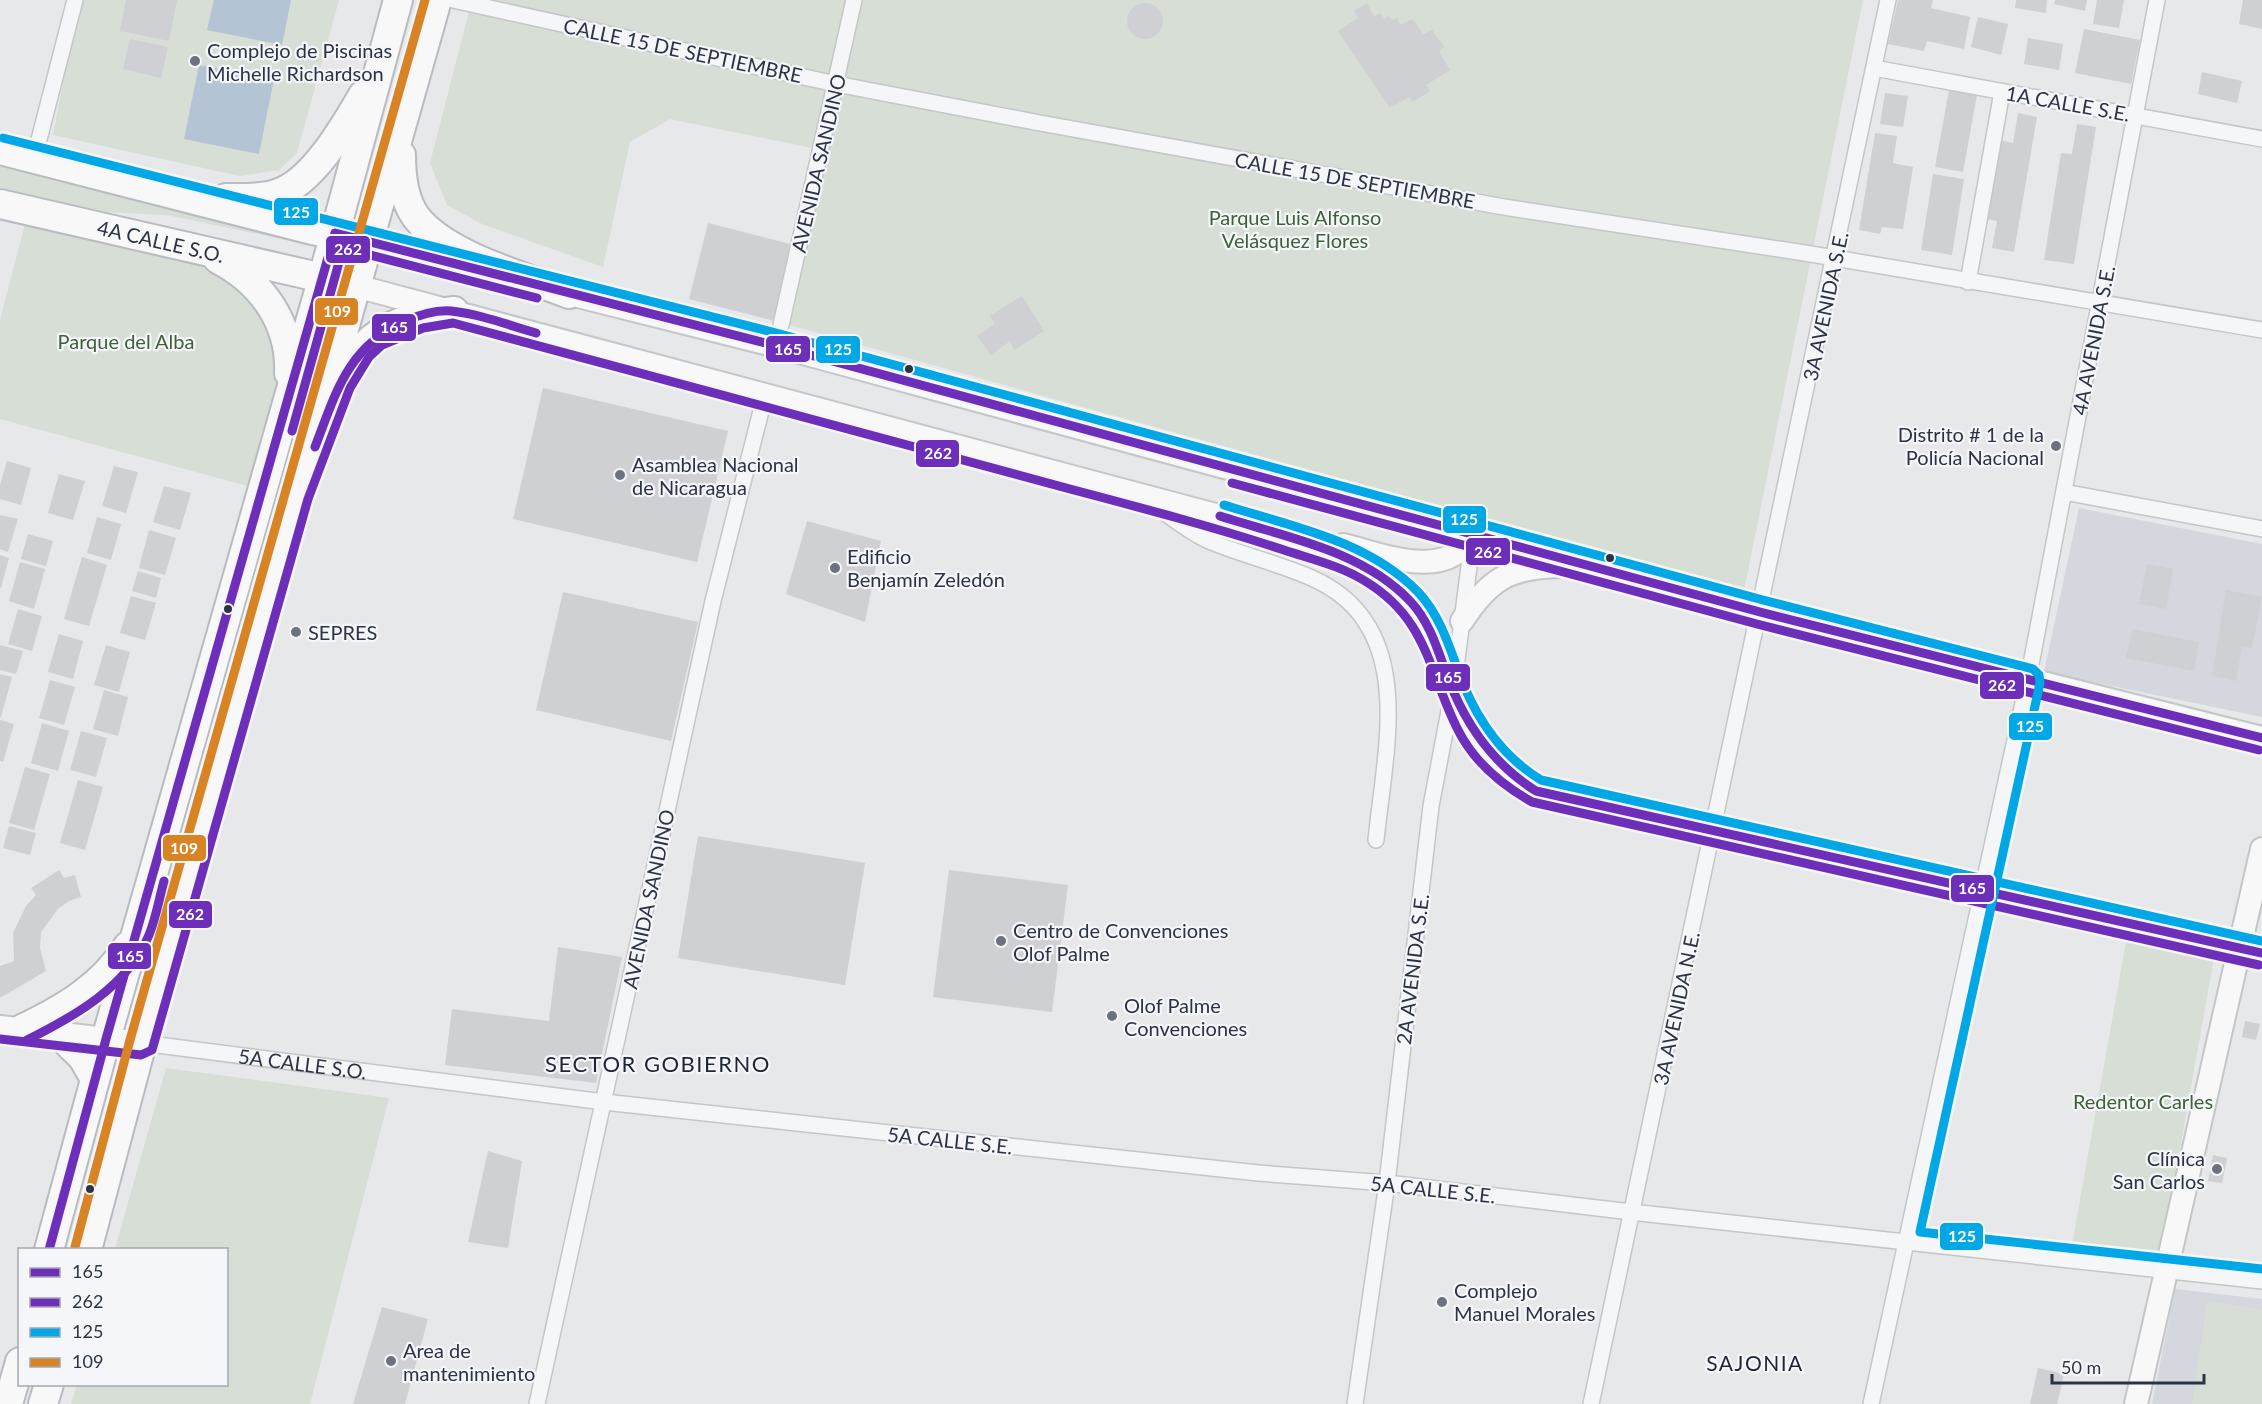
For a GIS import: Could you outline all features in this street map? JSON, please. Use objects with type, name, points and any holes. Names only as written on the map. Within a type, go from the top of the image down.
[{"type":"highway","points":[[50,1248],[106,1039],[323,277],[398,0]]},
{"type":"highway","points":[[88,1248],[142,1043],[437,0]]},
{"type":"highway","points":[[198,200],[261,197],[288,189],[308,173],[324,153],[380,68]]},
{"type":"highway","points":[[404,118],[401,156],[403,184],[409,204],[417,219],[433,234],[463,251],[569,294]]},
{"type":"highway","points":[[0,150],[312,230],[370,242]]},
{"type":"highway","name":"4A CALLE S.O.","points":[[0,204],[356,286]]},
{"type":"highway","points":[[197,248],[240,273],[274,309],[288,351],[289,396]]},
{"type":"highway","points":[[297,495],[339,383],[360,349],[376,334],[396,324],[420,316],[454,311]]},
{"type":"highway","points":[[11,1028],[80,998],[120,958],[137,931]]},
{"type":"highway","points":[[59,1034],[83,1058],[95,1079]]},
{"type":"highway","points":[[8,1404],[18,1369]]},
{"type":"highway","points":[[43,1404],[48,1386]]},
{"type":"street","points":[[34,159],[75,0]]},
{"type":"street","name":"CALLE 15 DE SEPTIEMBRE","points":[[453,0],[836,84],[1493,205],[1811,254],[1835,260],[2262,330]]},
{"type":"street","name":"AVENIDA SANDINO","points":[[779,335],[854,0]]},
{"type":"street","name":"3A AVENIDA S.E.","points":[[1760,612],[1888,0]]},
{"type":"street","name":"4A AVENIDA S.E.","points":[[1870,1404],[1980,890],[2028,680],[2157,0]]},
{"type":"street","name":"1A CALLE S.E.","points":[[1874,68],[2262,139]]},
{"type":"street","points":[[1968,282],[2002,92]]},
{"type":"street","points":[[370,242],[569,294],[779,335],[1473,535],[1760,612],[2262,738]]},
{"type":"street","points":[[356,286],[1219,516],[1416,562],[1432,562],[1461,553],[1473,535]]},
{"type":"street","name":"AVENIDA SANDINO","points":[[537,1404],[712,601],[765,395]]},
{"type":"street","points":[[2064,492],[2262,530]]},
{"type":"street","points":[[1137,494],[1204,539],[1311,578],[1334,589],[1368,624],[1384,661],[1389,687],[1376,840]]},
{"type":"street","points":[[1219,516],[1348,559],[1371,570],[1393,586],[1422,616],[1433,634],[1452,690],[1470,727],[1490,755],[1506,771],[1536,791],[2262,953]]},
{"type":"street","name":"2A AVENIDA S.E.","points":[[1355,1404],[1387,1183],[1431,806],[1452,690],[1473,535]]},
{"type":"street","points":[[1462,621],[1485,591],[1508,574],[1536,567],[1592,567]]},
{"type":"street","name":"3A AVENIDA N.E.","points":[[1592,1404],[1760,612]]},
{"type":"street","points":[[2136,1404],[2262,849]]},
{"type":"street","name":"5A CALLE S.O.","points":[[11,1028],[604,1102]]},
{"type":"street","name":"5A CALLE S.E.","points":[[604,1102],[1258,1173],[1387,1183],[2262,1281]]},
{"type":"shaded area","points":[[2079,508],[2262,544],[2262,717],[2044,672]]},
{"type":"shaded area","points":[[2175,1289],[2262,1299],[2262,1404],[2152,1404]]},
{"type":"green space","name":"Complejo de Piscinas Michelle Richardson","points":[[79,0],[339,0],[297,153],[279,170],[240,176],[53,135]]},
{"type":"green space","name":"Parque Luis Alfonso Velásquez Flores","points":[[472,0],[1863,0],[1744,591],[775,321],[812,148],[670,119],[630,142],[603,267],[482,224],[447,205],[430,163]]},
{"type":"green space","points":[[0,161],[297,235],[296,242],[167,215],[106,212],[0,188]]},
{"type":"green space","name":"Parque del Alba","points":[[30,204],[197,248],[285,336],[262,490],[0,419],[0,320]]},
{"type":"green space","name":"Redentor Carles","points":[[2126,942],[2214,958],[2160,1261],[2072,1245]]},
{"type":"green space","points":[[166,1068],[389,1098],[310,1404],[71,1404],[77,1386],[228,1386],[228,1248],[115,1248]]},
{"type":"green space","points":[[2207,1301],[2262,1309],[2262,1404],[2192,1404]]},
{"type":"water","points":[[214,0],[291,0],[282,45],[207,30]]},
{"type":"water","points":[[199,65],[274,79],[259,154],[184,139]]},
{"type":"building","points":[[126,0],[177,0],[169,41],[120,31]]},
{"type":"building","points":[[1898,0],[1933,0],[1931,8],[1970,17],[1964,49],[1927,41],[1924,51],[1888,44]]},
{"type":"building","points":[[2016,0],[2047,0],[2046,13],[2015,8]]},
{"type":"building","points":[[2055,0],[2087,0],[2085,11],[2054,4]]},
{"type":"building","points":[[2097,0],[2124,0],[2119,28],[2093,24]]},
{"type":"building","points":[[2243,0],[2262,0],[2262,29],[2239,24]]},
{"type":"building","points":[[1145,3],[1158,8],[1163,21],[1158,34],[1145,39],[1132,34],[1127,21],[1132,8]]},
{"type":"building","points":[[1367,3],[1374,16],[1380,13],[1384,19],[1389,16],[1392,20],[1397,18],[1400,25],[1413,19],[1423,34],[1432,30],[1444,47],[1439,51],[1450,70],[1426,85],[1430,91],[1413,102],[1409,97],[1390,108],[1338,31],[1358,18],[1354,11]]},
{"type":"building","points":[[1978,17],[2008,24],[2001,55],[1971,47]]},
{"type":"building","points":[[2084,29],[2140,40],[2131,84],[2075,73]]},
{"type":"building","points":[[2028,38],[2063,44],[2059,70],[2024,64]]},
{"type":"building","points":[[130,39],[168,47],[161,78],[123,69]]},
{"type":"building","points":[[2202,72],[2242,81],[2237,103],[2198,94]]},
{"type":"building","points":[[1949,90],[1977,95],[1963,172],[1935,167]]},
{"type":"building","points":[[1885,93],[1908,96],[1903,127],[1880,124]]},
{"type":"building","points":[[2018,113],[2037,117],[2014,252],[1992,248],[1997,221],[1987,219],[2000,140],[2013,143]]},
{"type":"building","points":[[2077,124],[2096,127],[2074,264],[2044,260],[2061,153],[2072,154]]},
{"type":"building","points":[[1875,133],[1897,136],[1893,163],[1913,167],[1903,229],[1882,227],[1880,234],[1859,230]]},
{"type":"building","points":[[1933,174],[1964,179],[1952,255],[1921,250]]},
{"type":"building","points":[[708,223],[790,244],[775,321],[689,299]]},
{"type":"building","points":[[1022,296],[1044,331],[1014,350],[1010,341],[991,355],[977,336],[995,324],[990,316]]},
{"type":"building","name":"Asamblea Nacional de Nicaragua","points":[[543,388],[728,431],[697,562],[513,519]]},
{"type":"building","points":[[7,461],[31,468],[21,505],[0,499],[0,485]]},
{"type":"building","points":[[114,466],[138,472],[126,513],[102,506]]},
{"type":"building","points":[[59,474],[85,481],[73,520],[48,513]]},
{"type":"building","points":[[164,486],[191,493],[180,530],[153,522]]},
{"type":"building","points":[[0,515],[18,519],[8,552],[0,549]]},
{"type":"building","points":[[97,517],[121,524],[111,560],[87,553]]},
{"type":"building","name":"Edificio Benjamín Zeledón","points":[[807,521],[881,541],[865,622],[786,594]]},
{"type":"building","points":[[149,530],[176,538],[165,575],[139,568]]},
{"type":"building","points":[[28,534],[53,541],[46,566],[21,559]]},
{"type":"building","points":[[0,555],[9,558],[1,588],[0,588]]},
{"type":"building","points":[[82,557],[107,565],[89,626],[64,619]]},
{"type":"building","points":[[20,562],[45,569],[34,609],[9,601]]},
{"type":"building","points":[[2147,564],[2173,569],[2166,609],[2139,604]]},
{"type":"building","points":[[138,571],[161,578],[156,598],[132,591]]},
{"type":"building","points":[[2226,590],[2262,597],[2252,648],[2242,647],[2236,681],[2212,676]]},
{"type":"building","points":[[563,592],[698,622],[671,741],[536,710]]},
{"type":"building","points":[[131,596],[156,603],[145,640],[120,633]]},
{"type":"building","points":[[18,609],[42,616],[32,651],[8,644]]},
{"type":"building","points":[[2132,629],[2199,642],[2194,671],[2126,658]]},
{"type":"building","points":[[59,634],[83,641],[73,679],[48,672]]},
{"type":"building","points":[[0,645],[23,651],[16,674],[0,670]]},
{"type":"building","points":[[106,645],[130,652],[119,692],[94,685]]},
{"type":"building","points":[[0,674],[12,677],[1,717],[0,717]]},
{"type":"building","points":[[50,680],[75,687],[64,725],[39,718]]},
{"type":"building","points":[[104,690],[128,697],[118,736],[93,729]]},
{"type":"building","points":[[0,720],[14,724],[3,762],[0,761]]},
{"type":"building","points":[[42,723],[69,731],[58,771],[31,763]]},
{"type":"building","points":[[81,731],[107,738],[96,777],[70,770]]},
{"type":"building","points":[[25,767],[50,774],[34,830],[9,823]]},
{"type":"building","points":[[78,780],[103,787],[85,850],[60,843]]},
{"type":"building","points":[[9,826],[36,833],[30,855],[3,848]]},
{"type":"building","points":[[698,836],[865,863],[845,985],[678,958]]},
{"type":"building","points":[[59,870],[64,878],[75,875],[81,897],[69,901],[58,909],[41,932],[40,948],[46,971],[0,998],[0,966],[14,961],[13,933],[26,906],[36,895],[31,888]]},
{"type":"building","name":"Centro de Convenciones Olof Palme","points":[[949,870],[1068,885],[1052,1012],[933,997]]},
{"type":"building","points":[[558,947],[622,957],[596,1083],[445,1065],[452,1009],[549,1021]]},
{"type":"building","points":[[2245,1021],[2260,1024],[2256,1040],[2242,1037]]},
{"type":"building","points":[[488,1151],[522,1161],[508,1248],[468,1242]]},
{"type":"building","name":"Clínica San Carlos","points":[[2213,1155],[2227,1158],[2222,1183],[2208,1181]]},
{"type":"building","name":"Area de mantenimiento","points":[[382,1307],[428,1319],[405,1404],[353,1404]]},
{"type":"building","points":[[2038,1368],[2064,1374],[2057,1404],[2030,1404]]},
{"type":"transit line","name":"109","points":[[75,1247],[130,1040],[425,0]]},
{"type":"transit line","name":"125","points":[[3,138],[780,334],[1763,600],[2033,669],[2039,675],[2040,683],[1920,1232],[2262,1269]]},
{"type":"transit line","name":"165","points":[[50,1248],[106,1039],[335,233],[777,346],[1760,612],[2262,738]]},
{"type":"transit line","name":"262","points":[[292,431],[343,248],[537,298]]},
{"type":"transit line","name":"165","points":[[315,447],[347,373],[357,357],[386,331],[428,313],[451,311],[483,317],[536,333]]},
{"type":"transit line","name":"262","points":[[0,1039],[141,1055],[152,1050],[308,499],[350,388],[369,357],[382,345],[423,328],[453,323],[1178,518],[1346,571],[1386,596],[1402,612],[1424,648],[1448,708],[1465,742],[1490,772],[1532,802],[2259,965]]},
{"type":"transit line","name":"262","points":[[1232,483],[1757,624],[2259,750]]},
{"type":"transit line","name":"125","points":[[1224,505],[1327,537],[1352,547],[1398,574],[1418,592],[1432,610],[1443,630],[1465,689],[1481,720],[1501,747],[1526,770],[1541,780],[2262,941]]},
{"type":"transit line","name":"165","points":[[1220,516],[1321,547],[1369,569],[1391,584],[1410,601],[1423,618],[1433,637],[1455,696],[1472,728],[1507,769],[1536,791],[2262,953]]},
{"type":"transit line","name":"262","points":[[27,1040],[81,1010],[113,985],[127,970],[149,935],[164,881]]},
{"type":"place","name":"Complejo de Piscinas Michelle Richardson","points":[[195,61]]},
{"type":"place","name":"Distrito # 1 de la Policía Nacional","points":[[2056,446]]},
{"type":"place","name":"Asamblea Nacional de Nicaragua","points":[[620,475]]},
{"type":"place","name":"Edificio Benjamín Zeledón","points":[[835,568]]},
{"type":"place","name":"SEPRES","points":[[296,632]]},
{"type":"place","name":"Centro de Convenciones Olof Palme","points":[[1001,941]]},
{"type":"place","name":"Olof Palme Convenciones","points":[[1112,1016]]},
{"type":"place","name":"Clínica San Carlos","points":[[2217,1169]]},
{"type":"place","name":"Complejo Manuel Morales","points":[[1442,1302]]},
{"type":"place","name":"Area de mantenimiento","points":[[391,1361]]},
{"type":"district","name":"SECTOR GOBIERNO","points":[[658,1063]]},
{"type":"district","name":"SAJONIA","points":[[1755,1362]]}]
